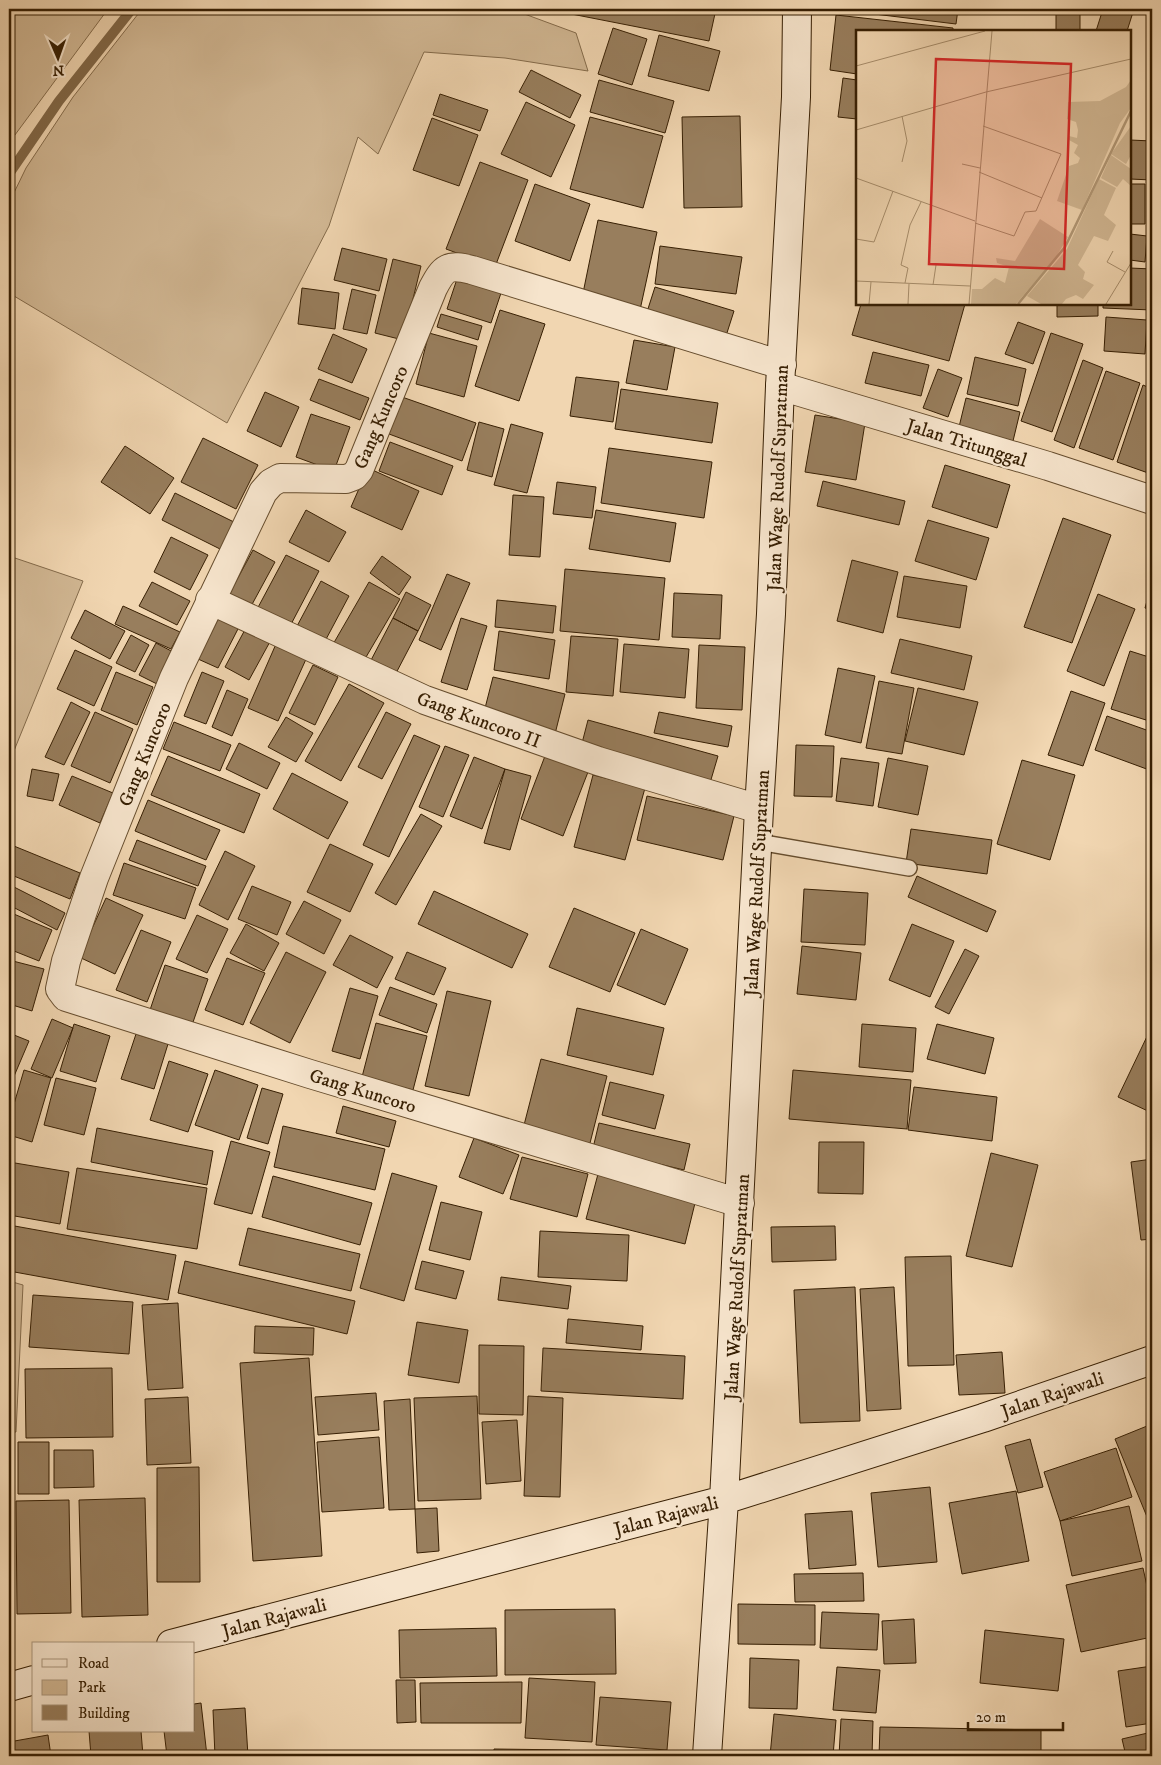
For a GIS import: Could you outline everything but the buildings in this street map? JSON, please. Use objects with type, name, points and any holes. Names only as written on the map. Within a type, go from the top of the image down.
[{"type":"street","name":"Jalan Wage Rudolf Supratman","points":[[707,1756],[724,1500],[759,809],[771,614],[781,375],[796,97],[797,9]]},
{"type":"street","name":"Gang Kuncoro","points":[[740,1203],[310,1074],[66,996],[60,989],[61,979],[94,878],[174,678],[263,492],[271,483],[280,478],[346,479],[354,476],[433,288],[442,271],[450,267],[472,270],[781,375]]},
{"type":"street","name":"Jalan Tritunggal","points":[[781,375],[1152,500]]},
{"type":"street","name":"Gang Kuncoro II","points":[[210,600],[425,700],[598,761],[759,809]]},
{"type":"street","name":"Jalan Rajawali","points":[[179,1642],[724,1500],[983,1418],[1152,1360]]},
{"type":"street","points":[[9,1687],[32,1681]]},
{"type":"lane","points":[[758,842],[909,868]]},
{"type":"green space","points":[[9,9],[108,9],[9,143]]},
{"type":"green space","points":[[142,9],[511,9],[576,33],[588,71],[505,58],[424,52],[378,154],[358,137],[329,226],[227,423],[9,293],[9,203],[26,168],[73,97]]},
{"type":"green space","points":[[9,556],[83,581],[9,763]]},
{"type":"green space","points":[[9,1281],[23,1285],[16,1432],[9,1432]]},
{"type":"waterway","points":[[9,174],[59,101],[132,9]]}]
